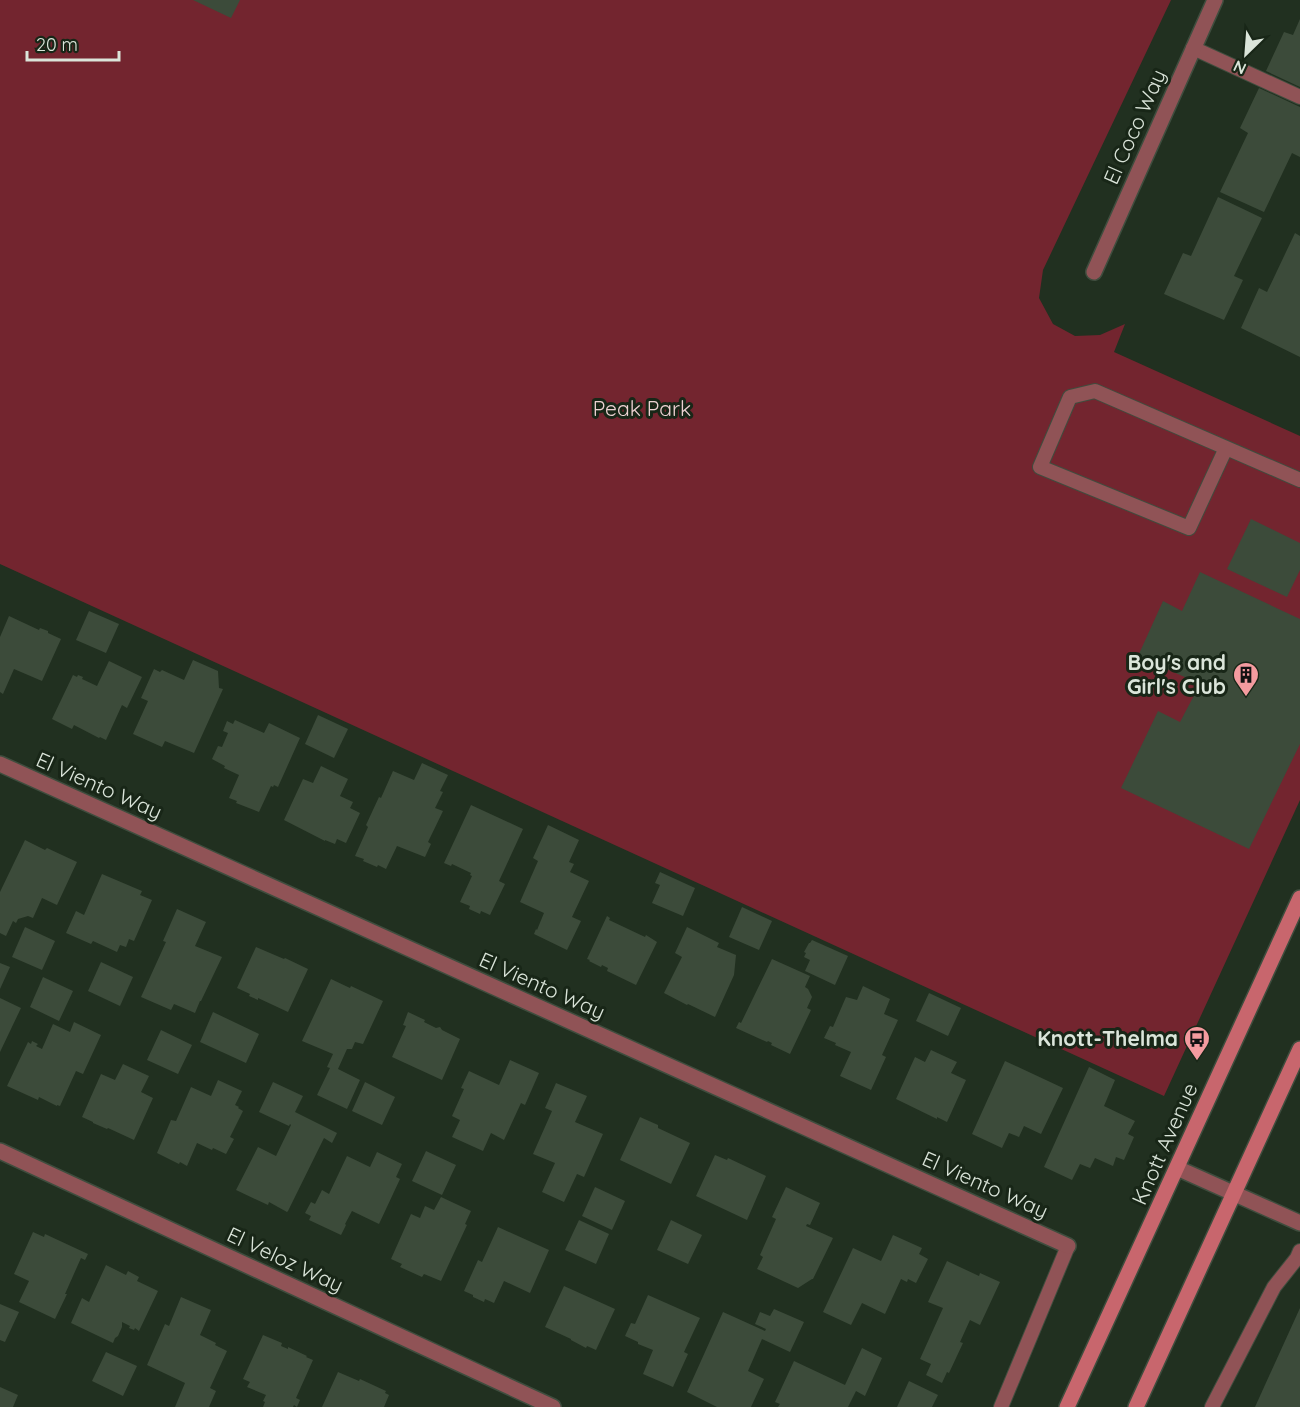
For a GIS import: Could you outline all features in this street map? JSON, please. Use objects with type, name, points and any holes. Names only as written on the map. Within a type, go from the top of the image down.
[{"type":"main road","name":"Knott Avenue","points":[[1067,1407],[1300,898]]},
{"type":"main road","points":[[1136,1407],[1300,1049]]},
{"type":"street","name":"El Coco Way","points":[[1094,272],[1215,0]]},
{"type":"street","name":"El Viento Way","points":[[0,764],[1068,1246]]},
{"type":"street","name":"El Veloz Way","points":[[0,1151],[553,1407]]},
{"type":"street","points":[[1177,1168],[1300,1223]]},
{"type":"lane","points":[[1193,48],[1300,97]]},
{"type":"lane","points":[[1226,448],[1189,528],[1040,467],[1070,397],[1095,392],[1226,448],[1300,480]]},
{"type":"lane","points":[[1001,1407],[1068,1246]]},
{"type":"lane","points":[[1212,1407],[1274,1287],[1300,1251]]},
{"type":"green space","name":"Peak Park","points":[[0,0],[1171,0],[1043,270],[1039,298],[1053,324],[1075,336],[1100,335],[1125,324],[1114,352],[1300,436],[1300,800],[1164,1096],[0,564]]},
{"type":"building","points":[[193,0],[240,0],[231,18]]},
{"type":"building","points":[[1300,19],[1300,87],[1266,71],[1284,32],[1293,35]]},
{"type":"building","points":[[1259,88],[1300,107],[1300,157],[1292,153],[1264,212],[1220,192],[1248,133],[1240,128]]},
{"type":"building","points":[[1218,197],[1262,218],[1234,276],[1243,280],[1224,320],[1164,294],[1183,253],[1191,256]]},
{"type":"building","points":[[1295,233],[1300,236],[1300,357],[1241,328],[1259,288],[1267,292]]},
{"type":"building","points":[[1251,519],[1300,543],[1300,570],[1287,597],[1227,569]]},
{"type":"building","name":"Boy's and Girl's Club","points":[[1200,572],[1300,619],[1300,744],[1249,849],[1121,788],[1158,711],[1180,722],[1200,684],[1138,656],[1163,601],[1182,611]]},
{"type":"building","points":[[89,611],[119,624],[106,653],[76,640]]},
{"type":"building","points":[[9,616],[39,630],[40,628],[48,631],[61,639],[42,681],[14,669],[3,694],[0,692],[0,637]]},
{"type":"building","points":[[193,660],[218,671],[219,688],[223,689],[194,753],[165,741],[162,747],[133,734],[148,701],[141,698],[154,669],[160,672],[162,670],[184,680]]},
{"type":"building","points":[[109,661],[142,677],[127,708],[122,705],[106,740],[74,725],[72,729],[52,719],[73,675],[83,677],[82,679],[97,686]]},
{"type":"building","points":[[318,715],[348,729],[334,758],[305,744]]},
{"type":"building","points":[[235,720],[264,733],[269,723],[300,738],[278,787],[271,786],[259,812],[229,798],[239,775],[212,759],[218,746],[222,747],[228,733],[223,731],[227,721],[233,724]]},
{"type":"building","points":[[422,763],[448,775],[435,808],[443,811],[428,842],[431,844],[425,857],[397,846],[386,869],[355,856],[368,827],[366,825],[393,771],[414,780]]},
{"type":"building","points":[[321,766],[348,779],[340,796],[353,802],[350,808],[360,813],[346,843],[337,839],[335,844],[325,841],[284,820],[303,779],[313,783]]},
{"type":"building","points":[[471,805],[523,829],[499,881],[505,884],[490,915],[481,911],[480,914],[460,902],[472,876],[471,873],[452,864],[451,866],[444,863]]},
{"type":"building","points":[[548,825],[579,840],[569,862],[574,864],[570,872],[589,881],[572,917],[581,921],[567,950],[534,934],[544,913],[520,902],[538,861],[533,858]]},
{"type":"building","points":[[25,840],[77,862],[57,905],[42,898],[33,918],[28,916],[18,919],[16,923],[13,921],[6,936],[0,933],[0,892]]},
{"type":"building","points":[[660,872],[695,888],[683,916],[652,903],[660,885],[655,883]]},
{"type":"building","points":[[102,874],[142,891],[140,895],[152,900],[134,941],[129,939],[126,947],[120,945],[117,952],[93,941],[91,944],[66,933],[76,911],[84,915]]},
{"type":"building","points":[[742,907],[772,921],[759,950],[729,937]]},
{"type":"building","points":[[177,909],[206,922],[195,946],[222,957],[195,1013],[174,1004],[171,1010],[141,997],[166,942],[163,941]]},
{"type":"building","points":[[607,916],[609,920],[657,942],[636,985],[607,971],[608,968],[602,965],[601,967],[587,959]]},
{"type":"building","points":[[25,927],[55,941],[42,970],[12,957]]},
{"type":"building","points":[[687,927],[719,943],[717,947],[736,955],[734,975],[715,1017],[664,993],[682,957],[675,953]]},
{"type":"building","points":[[812,940],[848,956],[835,985],[805,971],[810,960],[804,957],[806,953],[804,952]]},
{"type":"building","points":[[256,947],[308,969],[288,1012],[249,996],[250,994],[237,988]]},
{"type":"building","points":[[772,959],[810,976],[805,987],[812,997],[807,1008],[811,1010],[790,1054],[771,1045],[772,1043],[768,1041],[736,1028],[739,1022],[741,1023]]},
{"type":"building","points":[[101,962],[133,977],[120,1006],[88,991]]},
{"type":"building","points":[[0,963],[10,967],[0,989]]},
{"type":"building","points":[[43,977],[73,991],[59,1021],[30,1007]]},
{"type":"building","points":[[331,979],[383,1001],[363,1044],[355,1042],[352,1049],[347,1049],[338,1069],[360,1080],[347,1109],[317,1095],[330,1068],[327,1067],[333,1054],[302,1041]]},
{"type":"building","points":[[863,986],[890,999],[884,1014],[898,1020],[882,1055],[886,1057],[871,1090],[840,1076],[851,1052],[824,1038],[830,1026],[833,1027],[846,997],[857,1000]]},
{"type":"building","points":[[929,993],[961,1008],[948,1036],[916,1021]]},
{"type":"building","points":[[0,998],[21,1008],[0,1052]]},
{"type":"building","points":[[213,1012],[259,1034],[246,1063],[200,1042]]},
{"type":"building","points":[[408,1012],[460,1039],[442,1080],[392,1057],[406,1026],[403,1025]]},
{"type":"building","points":[[74,1022],[101,1035],[83,1074],[76,1071],[60,1106],[39,1097],[38,1100],[7,1086],[28,1042],[38,1044],[36,1046],[42,1049],[53,1024],[70,1032]]},
{"type":"building","points":[[161,1030],[192,1045],[178,1074],[147,1060]]},
{"type":"building","points":[[931,1050],[957,1062],[951,1073],[966,1080],[947,1122],[896,1099],[915,1057],[925,1062]]},
{"type":"building","points":[[510,1060],[539,1073],[525,1105],[521,1103],[504,1140],[491,1133],[483,1151],[452,1137],[460,1120],[452,1116],[469,1071],[499,1085]]},
{"type":"building","points":[[1005,1061],[1063,1088],[1041,1134],[1024,1126],[1019,1137],[1009,1133],[1002,1148],[972,1134]]},
{"type":"building","points":[[123,1064],[149,1076],[141,1092],[153,1098],[134,1140],[82,1117],[101,1074],[115,1080]]},
{"type":"building","points":[[1089,1067],[1115,1080],[1104,1106],[1135,1121],[1128,1134],[1134,1137],[1124,1160],[1116,1157],[1113,1166],[1095,1158],[1090,1168],[1080,1164],[1072,1180],[1044,1167]]},
{"type":"building","points":[[218,1080],[242,1091],[235,1105],[243,1111],[230,1137],[234,1139],[226,1154],[197,1143],[187,1166],[157,1153],[171,1120],[176,1121],[191,1087],[211,1096]]},
{"type":"building","points":[[273,1082],[303,1096],[295,1112],[337,1133],[332,1143],[324,1138],[287,1212],[269,1202],[268,1205],[236,1190],[258,1147],[276,1156],[291,1125],[259,1112]]},
{"type":"building","points":[[365,1082],[395,1097],[382,1125],[352,1111]]},
{"type":"building","points":[[556,1083],[587,1096],[575,1122],[603,1134],[584,1177],[577,1174],[564,1202],[542,1192],[555,1163],[533,1154],[552,1111],[545,1108]]},
{"type":"building","points":[[640,1117],[690,1143],[671,1184],[620,1160]]},
{"type":"building","points":[[426,1151],[456,1165],[442,1195],[412,1181]]},
{"type":"building","points":[[377,1152],[402,1164],[396,1177],[400,1179],[379,1224],[352,1211],[341,1235],[309,1220],[311,1216],[305,1213],[311,1202],[315,1204],[322,1190],[329,1194],[347,1156],[370,1167]]},
{"type":"building","points":[[715,1155],[727,1160],[728,1158],[766,1176],[747,1220],[696,1196]]},
{"type":"building","points":[[595,1187],[625,1201],[612,1230],[582,1216]]},
{"type":"building","points":[[786,1187],[820,1203],[810,1225],[806,1226],[833,1238],[813,1279],[798,1288],[757,1269],[763,1257],[760,1255],[776,1219],[772,1217]]},
{"type":"building","points":[[441,1197],[471,1211],[465,1224],[467,1225],[441,1281],[424,1274],[422,1277],[400,1267],[402,1264],[391,1259],[411,1214],[420,1218],[425,1206],[434,1210]]},
{"type":"building","points":[[579,1220],[609,1234],[596,1264],[565,1250]]},
{"type":"building","points":[[671,1220],[702,1235],[688,1264],[657,1250]]},
{"type":"building","points":[[498,1227],[549,1250],[530,1293],[504,1281],[494,1303],[485,1299],[484,1302],[464,1291],[478,1260],[482,1262]]},
{"type":"building","points":[[33,1232],[44,1237],[45,1234],[88,1254],[85,1260],[81,1258],[55,1319],[19,1302],[29,1281],[14,1274]]},
{"type":"building","points":[[893,1235],[922,1248],[919,1254],[928,1259],[916,1283],[908,1279],[907,1282],[901,1279],[885,1314],[862,1303],[851,1325],[823,1312],[853,1248],[881,1261]]},
{"type":"building","points":[[947,1261],[979,1276],[980,1273],[1000,1282],[980,1325],[970,1320],[960,1342],[963,1343],[942,1383],[926,1375],[931,1364],[920,1359],[943,1308],[928,1302]]},
{"type":"building","points":[[106,1265],[126,1275],[128,1271],[139,1277],[137,1281],[158,1291],[139,1331],[129,1328],[130,1326],[122,1322],[122,1327],[113,1343],[71,1323],[82,1298],[89,1302]]},
{"type":"building","points":[[564,1286],[615,1309],[596,1350],[587,1346],[586,1348],[545,1327]]},
{"type":"building","points":[[648,1295],[700,1318],[684,1352],[688,1354],[673,1387],[643,1374],[653,1350],[625,1336],[631,1323],[635,1324]]},
{"type":"building","points":[[181,1297],[211,1310],[200,1335],[227,1351],[210,1388],[216,1391],[209,1407],[175,1407],[185,1383],[147,1365],[165,1324],[169,1326]]},
{"type":"building","points":[[0,1304],[19,1312],[5,1342],[0,1340]]},
{"type":"building","points":[[1300,1308],[1300,1407],[1255,1407]]},
{"type":"building","points":[[774,1309],[804,1322],[790,1352],[762,1339],[748,1371],[764,1379],[751,1407],[717,1407],[687,1392],[723,1312],[765,1331],[766,1329],[755,1324],[760,1312],[770,1316]]},
{"type":"building","points":[[263,1335],[313,1360],[296,1398],[300,1400],[297,1407],[294,1405],[293,1407],[263,1407],[266,1395],[247,1387],[250,1382],[243,1379]]},
{"type":"building","points":[[862,1348],[882,1358],[865,1396],[856,1391],[848,1407],[778,1407],[780,1404],[775,1402],[794,1361],[845,1385]]},
{"type":"building","points":[[106,1352],[137,1366],[123,1396],[92,1381]]},
{"type":"building","points":[[338,1372],[386,1391],[385,1393],[389,1395],[384,1407],[322,1407]]},
{"type":"building","points":[[909,1381],[938,1395],[932,1407],[897,1407]]},
{"type":"building","points":[[0,1387],[18,1395],[13,1407],[0,1407]]},
{"type":"place","name":"Boy's and Girl's Club","points":[[1246,698]]},
{"type":"place","name":"Knott-Thelma","points":[[1197,1062]]}]
